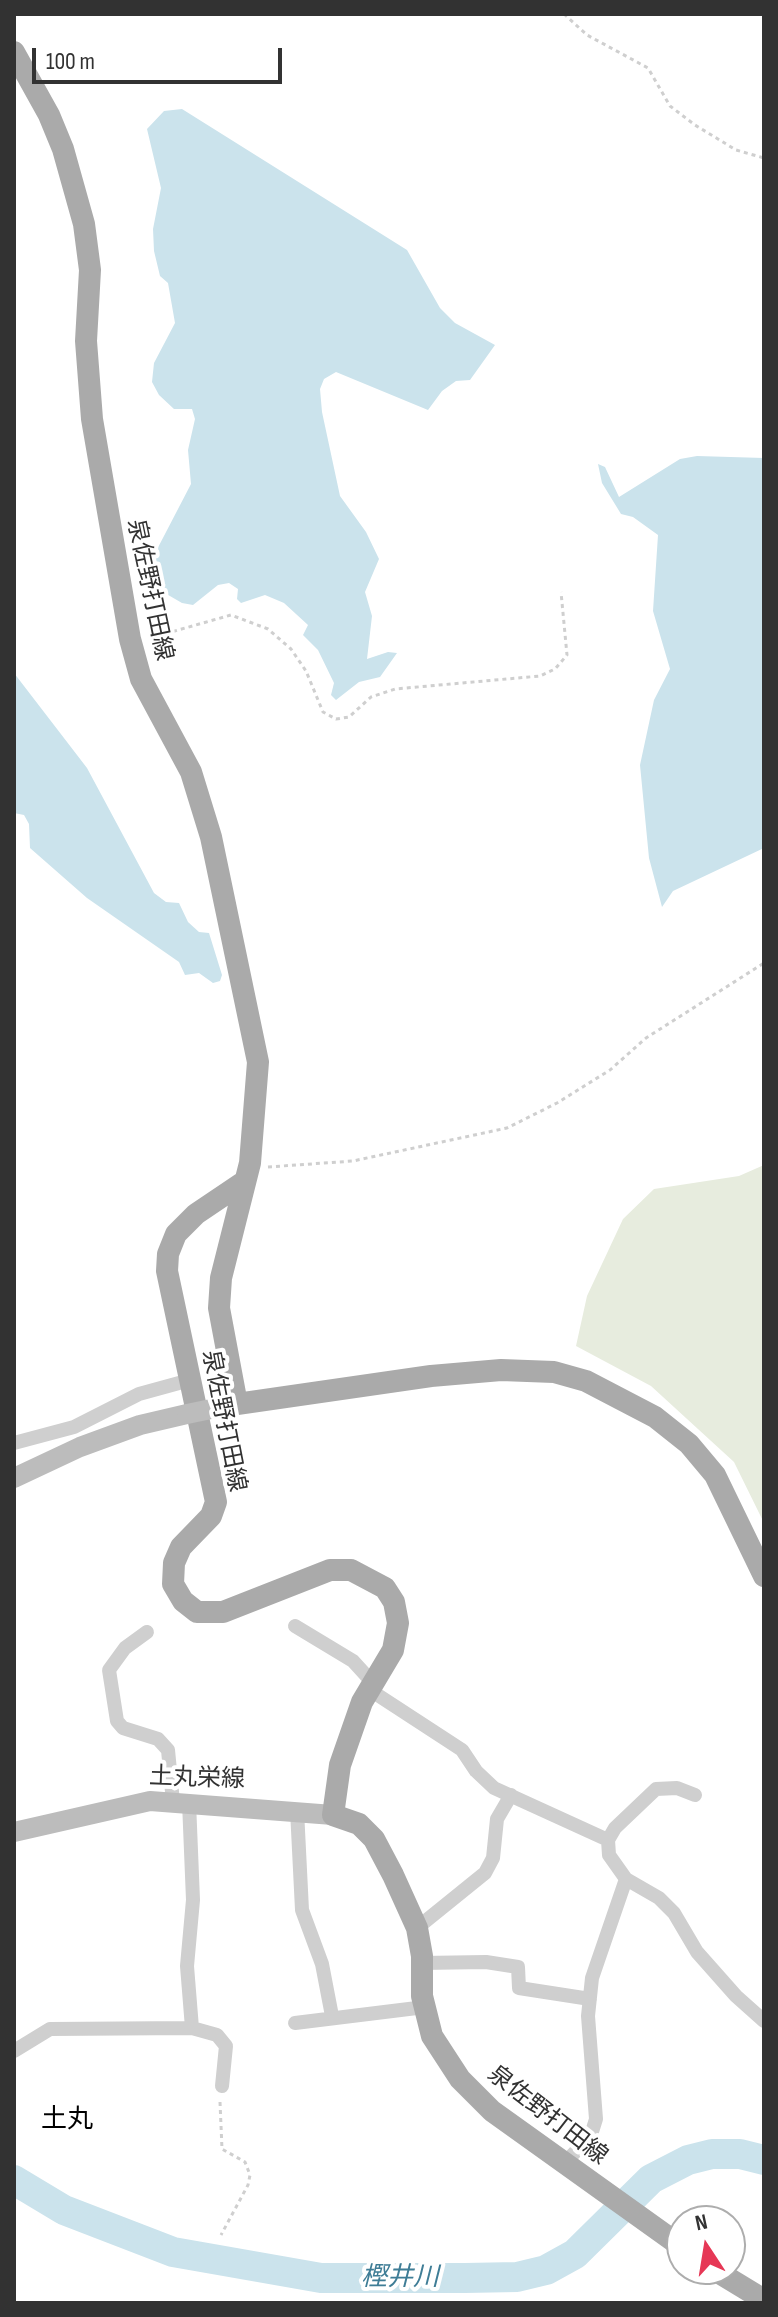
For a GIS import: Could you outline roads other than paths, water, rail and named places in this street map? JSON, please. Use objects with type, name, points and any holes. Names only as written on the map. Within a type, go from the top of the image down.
[{"type":"main road","name":"泉佐野打田線","points":[[14,52],[58,138],[84,224],[90,270],[86,341],[91,407],[131,642],[141,679],[191,772],[214,851],[258,1062],[247,1175],[221,1278],[219,1308],[237,1404],[431,1376],[501,1370],[554,1372],[586,1381],[655,1417],[689,1444],[715,1475],[764,1576]]},
{"type":"main road","name":"泉佐野打田線","points":[[247,1175],[196,1214],[176,1234],[168,1254],[167,1271],[216,1502],[211,1516],[181,1547],[174,1563],[173,1584],[183,1601],[197,1612],[223,1612],[330,1570],[351,1570],[385,1588],[394,1602],[398,1623],[393,1650],[371,1686],[340,1765],[333,1815],[359,1824],[374,1839],[417,1928],[425,2007],[432,2036],[460,2079],[492,2111],[666,2236]]},
{"type":"main road","points":[[14,1478],[80,1447],[140,1425],[237,1404]]},
{"type":"main road","name":"土丸栄線","points":[[14,1832],[150,1801],[333,1815]]},
{"type":"main road","points":[[739,2285],[764,2300]]},
{"type":"street","points":[[14,1443],[74,1427],[139,1394],[190,1380]]},
{"type":"street","points":[[295,1626],[353,1661],[371,1686],[462,1750],[476,1771],[494,1788],[608,1840]]},
{"type":"street","points":[[147,1632],[119,1654],[109,1670],[117,1721],[123,1728],[158,1739],[168,1750],[181,1802],[193,1900],[187,1966],[192,2028]]},
{"type":"street","points":[[695,1795],[677,1788],[656,1789],[608,1840],[609,1855],[626,1879],[659,1898],[674,1913],[697,1952],[736,1996],[764,2021]]},
{"type":"street","points":[[417,1928],[485,1873],[493,1858],[497,1819],[511,1795]]},
{"type":"street","points":[[297,1810],[302,1910],[322,1964],[332,2016]]},
{"type":"street","points":[[563,2165],[591,2135],[596,2119],[590,2075],[592,1978],[626,1879]]},
{"type":"street","points":[[422,1963],[486,1962],[518,1967],[519,1988],[590,1999]]},
{"type":"street","points":[[295,2023],[332,2016],[425,2007]]},
{"type":"street","points":[[14,2051],[50,2029],[192,2028],[217,2035],[226,2046],[222,2086]]},
{"type":"water","points":[[182,109],[407,250],[440,308],[455,323],[495,345],[470,380],[456,381],[442,391],[428,410],[336,372],[324,379],[320,389],[322,412],[340,496],[366,532],[379,559],[365,592],[372,616],[367,659],[388,652],[397,653],[380,677],[359,682],[336,700],[331,695],[334,683],[318,650],[303,635],[308,625],[284,603],[265,595],[241,603],[237,599],[238,589],[229,583],[218,585],[193,605],[182,603],[163,592],[155,577],[152,559],[191,484],[188,450],[195,419],[192,409],[174,409],[159,395],[152,382],[154,363],[175,323],[168,283],[160,276],[154,251],[153,229],[161,188],[147,129],[164,111]]},
{"type":"water","points":[[697,456],[764,458],[764,848],[673,891],[662,907],[649,858],[640,765],[654,700],[670,669],[653,611],[658,535],[633,517],[621,514],[602,483],[598,464],[605,467],[619,497],[680,459]]},
{"type":"water","points":[[14,673],[87,768],[154,893],[166,902],[179,903],[188,922],[199,932],[209,933],[222,975],[220,981],[213,983],[199,973],[185,975],[179,962],[87,898],[30,848],[29,824],[24,815],[14,813]]},
{"type":"waterway","name":"樫井川","points":[[14,2180],[64,2210],[173,2252],[321,2278],[517,2277],[546,2270],[575,2254],[651,2179],[688,2160],[712,2154],[740,2154],[764,2160]]},
{"type":"district","name":"土丸","points":[[67,2120]]}]
